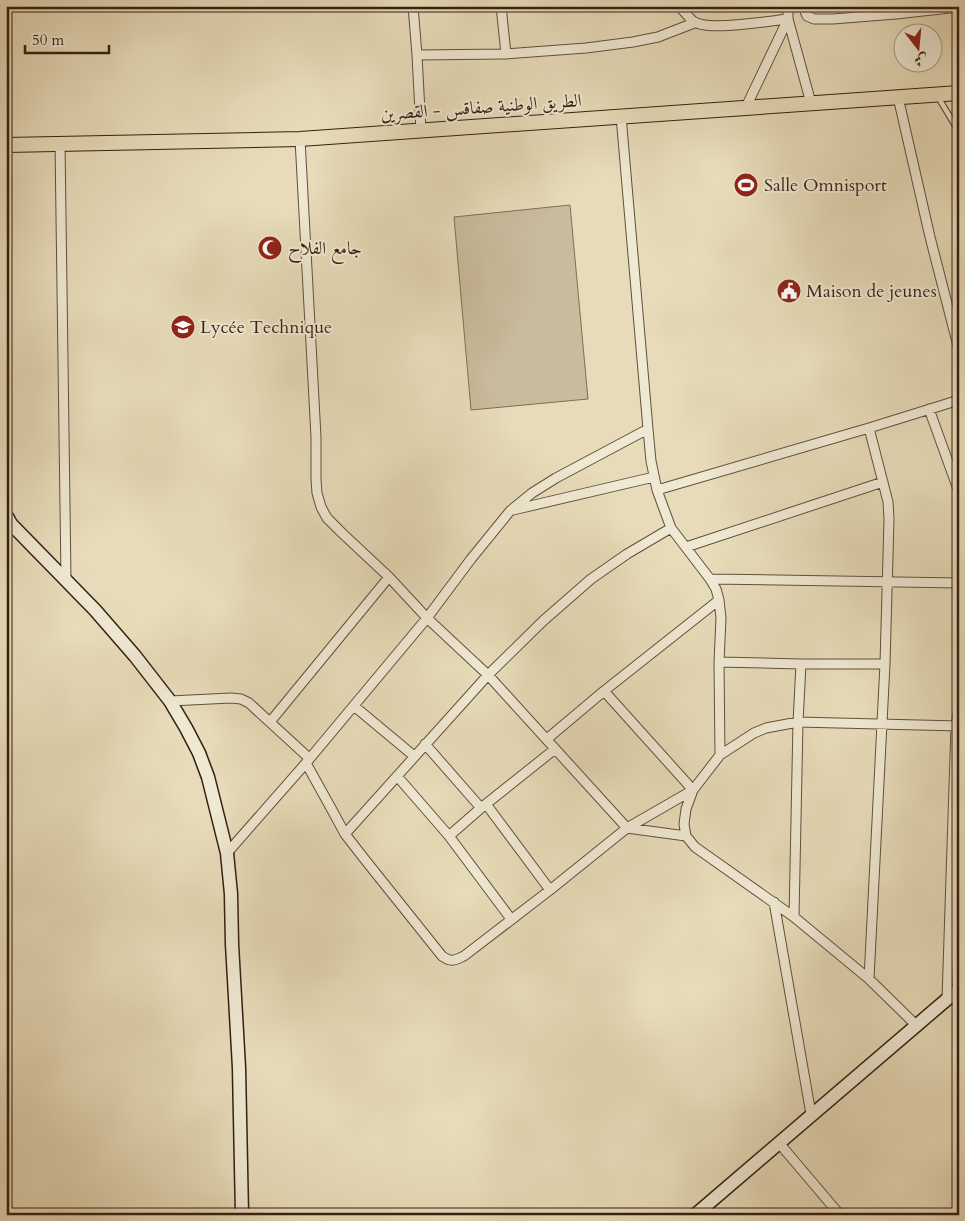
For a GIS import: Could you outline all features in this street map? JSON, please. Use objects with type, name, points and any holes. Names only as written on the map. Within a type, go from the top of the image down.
[{"type":"main road","name":"الطريق الوطنية صفاقس - القصرين","points":[[6,145],[300,139],[959,93]]},
{"type":"street","points":[[413,6],[421,131]]},
{"type":"street","points":[[501,6],[506,54]]},
{"type":"street","points":[[680,6],[694,23]]},
{"type":"street","points":[[788,6],[788,19],[811,103]]},
{"type":"street","points":[[803,6],[807,16],[814,20],[894,10],[959,7]]},
{"type":"street","points":[[417,56],[506,54],[586,48],[658,37],[694,23],[713,26],[737,25],[788,19]]},
{"type":"street","points":[[746,108],[788,19]]},
{"type":"street","points":[[898,96],[930,237],[959,350]]},
{"type":"street","points":[[621,116],[651,461],[657,490],[671,528],[710,579],[716,588],[719,600],[721,618],[719,662],[720,755]]},
{"type":"street","points":[[300,139],[316,437],[316,480],[321,507],[327,518],[389,577],[427,618],[488,675],[627,828],[686,836]]},
{"type":"street","points":[[60,143],[66,579]]},
{"type":"street","points":[[657,490],[959,400]]},
{"type":"street","points":[[928,409],[959,492]]},
{"type":"street","points":[[869,428],[884,482],[889,519],[885,664],[869,980]]},
{"type":"street","points":[[227,853],[427,618],[476,552],[510,511],[532,493],[556,478],[648,429]]},
{"type":"street","points":[[510,511],[654,477]]},
{"type":"street","points":[[686,547],[884,482]]},
{"type":"street","points":[[6,515],[11,524],[95,610],[135,656],[170,701],[199,753],[208,777],[227,853],[231,894],[239,1068],[242,1215]]},
{"type":"street","points":[[346,834],[488,675],[543,621],[591,579],[627,554],[671,528]]},
{"type":"street","points":[[270,722],[389,577]]},
{"type":"street","points":[[710,579],[959,583]]},
{"type":"street","points":[[547,739],[604,691],[719,600]]},
{"type":"street","points":[[719,662],[885,664]]},
{"type":"street","points":[[794,917],[801,664]]},
{"type":"street","points":[[604,691],[693,790]]},
{"type":"street","points":[[170,701],[241,699],[249,703],[270,722],[308,760],[346,834],[366,862],[442,956],[449,960],[455,960],[464,956],[627,828],[693,790]]},
{"type":"street","points":[[354,706],[414,756]]},
{"type":"street","points":[[947,999],[959,707]]},
{"type":"street","points":[[916,1025],[869,980],[794,917],[695,847],[686,836],[684,824],[686,810],[693,790],[720,755],[754,733],[766,728],[798,722],[957,726]]},
{"type":"street","points":[[425,744],[483,806],[550,890]]},
{"type":"street","points":[[449,836],[483,806],[555,749]]},
{"type":"street","points":[[397,776],[449,836],[511,919]]},
{"type":"street","points":[[774,902],[811,1114]]},
{"type":"street","points":[[695,1215],[811,1114],[959,990]]},
{"type":"street","points":[[778,1143],[838,1214]]},
{"type":"lane","points":[[936,94],[959,132]]},
{"type":"shaded area","points":[[570,205],[588,399],[471,410],[454,217]]},
{"type":"place","name":"Salle Omnisport","points":[[746,185]]},
{"type":"place","name":"جامع الفلاح","points":[[270,248]]},
{"type":"place","name":"Maison de jeunes","points":[[789,291]]},
{"type":"place","name":"Lycée Technique","points":[[183,327]]}]
